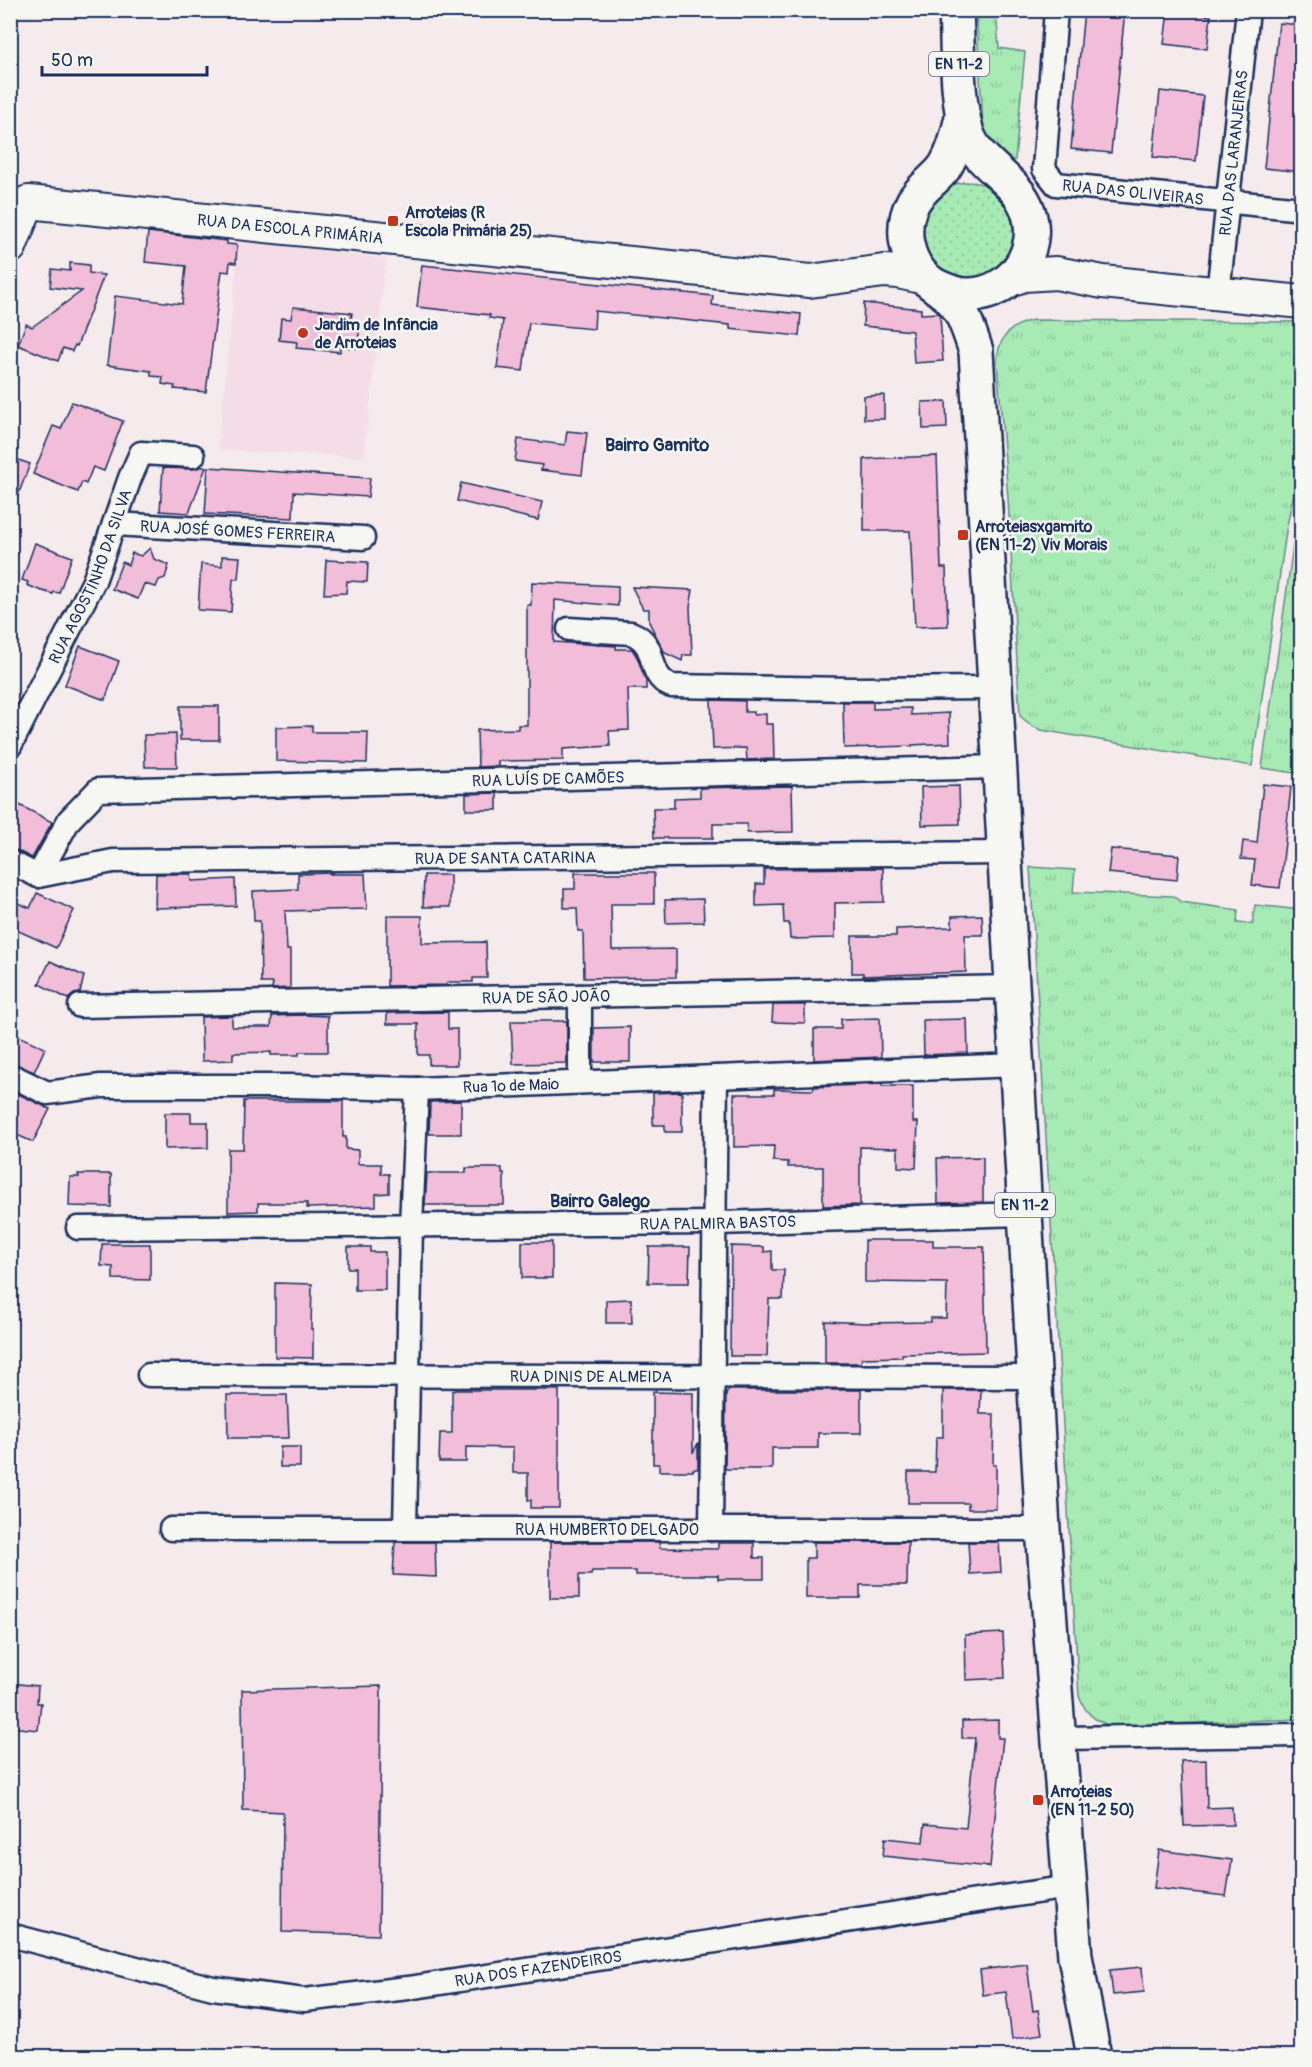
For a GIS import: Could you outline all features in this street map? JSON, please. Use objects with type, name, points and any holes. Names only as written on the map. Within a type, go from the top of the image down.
[{"type":"main road","name":"EN 11-2","points":[[956,10],[962,117],[974,148],[983,161],[1014,187],[1023,199],[1032,226],[1027,256],[1020,269],[1004,284],[983,321],[976,351],[1043,1529],[1075,1956],[1094,2056]]},
{"type":"main road","name":"EN 11-2","points":[[962,117],[951,154],[943,168],[913,202],[908,215],[907,244],[912,259],[931,282],[953,301],[963,316],[976,351]]},
{"type":"main road","name":"EN 11-2","points":[[933,180],[959,169],[988,171],[1002,178]]},
{"type":"main road","points":[[931,282],[959,295],[971,295],[1004,284]]},
{"type":"street","name":"RUA DAS OLIVEIRAS","points":[[1056,10],[1044,169],[1056,184],[1302,208]]},
{"type":"street","name":"RUA DAS LARANJEIRAS","points":[[1218,294],[1248,10]]},
{"type":"street","points":[[10,247],[19,200]]},
{"type":"street","name":"RUA DA ESCOLA PRIMÁRIA","points":[[19,200],[810,281],[855,274],[898,272],[931,282]]},
{"type":"street","name":"RUA DA ESCOLA PRIMÁRIA","points":[[855,274],[877,261],[887,251],[898,236],[908,215]]},
{"type":"street","points":[[1032,226],[1048,251],[1083,278]]},
{"type":"street","points":[[1004,284],[1024,275],[1042,273],[1103,282],[1302,302]]},
{"type":"street","name":"RUA AGOSTINHO DA SILVA","points":[[10,746],[94,581],[141,453],[193,456]]},
{"type":"street","name":"RUA JOSÉ GOMES FERREIRA","points":[[114,524],[363,538]]},
{"type":"street","points":[[568,628],[631,633],[639,636],[646,642],[658,677],[663,683],[671,686],[854,689],[995,688]]},
{"type":"street","name":"RUA LUÍS DE CAMÕES","points":[[38,876],[69,820],[98,790],[1000,767]]},
{"type":"street","name":"RUA DE SANTA CATARINA","points":[[38,876],[113,861],[1005,853]]},
{"type":"street","points":[[10,862],[38,876]]},
{"type":"street","name":"RUA DE SÃO JOÃO","points":[[80,1006],[1012,987]]},
{"type":"street","points":[[580,996],[580,1082]]},
{"type":"street","name":"Rua 1º de Maio","points":[[10,1075],[47,1093],[113,1086],[417,1089],[1017,1065]]},
{"type":"street","points":[[711,1529],[716,1077]]},
{"type":"street","points":[[405,1529],[411,1226],[417,1089]]},
{"type":"street","name":"RUA PALMIRA BASTOS","points":[[78,1228],[715,1223],[1026,1214]]},
{"type":"street","name":"RUA DINIS DE ALMEIDA","points":[[149,1375],[1035,1377]]},
{"type":"street","name":"RUA HUMBERTO DELGADO","points":[[171,1529],[1043,1529]]},
{"type":"street","points":[[1059,1738],[1302,1735]]},
{"type":"street","name":"RUA DOS FAZENDEIROS","points":[[10,1935],[213,1988],[304,2000],[408,1988],[1069,1887]]},
{"type":"shaded area","name":"Jardim de Infância de Arroteias","points":[[239,240],[386,259],[364,457],[218,450]]},
{"type":"green space","points":[[976,11],[996,11],[999,48],[1025,52],[1015,160],[1011,162],[989,141],[983,124]]},
{"type":"green space","points":[[964,182],[994,188],[1005,199],[1020,226],[1009,263],[976,282],[950,278],[929,262],[920,238],[923,212],[951,185]]},
{"type":"green space","points":[[1033,320],[1301,322],[1301,462],[1287,525],[1252,766],[1041,730],[1020,716],[1008,498],[997,361],[1000,346],[1007,334],[1018,325]]},
{"type":"green space","points":[[1301,502],[1301,774],[1262,768]]},
{"type":"green space","points":[[1030,867],[1075,870],[1073,892],[1173,896],[1181,902],[1238,910],[1237,923],[1252,924],[1255,905],[1301,910],[1301,1719],[1113,1726],[1092,1716],[1084,1707],[1079,1696]]},
{"type":"building","points":[[1084,10],[1125,10],[1111,153],[1071,149]]},
{"type":"building","points":[[1168,11],[1211,16],[1207,49],[1164,44]]},
{"type":"building","points":[[1279,23],[1302,25],[1302,172],[1264,168]]},
{"type":"building","points":[[1160,91],[1203,96],[1196,161],[1153,157]]},
{"type":"building","points":[[148,232],[227,241],[227,244],[237,245],[236,263],[230,262],[229,272],[222,271],[206,392],[174,389],[175,386],[162,384],[163,377],[151,376],[151,371],[107,365],[115,296],[182,304],[186,266],[145,262]]},
{"type":"building","points":[[70,263],[89,265],[89,273],[104,275],[77,346],[75,345],[72,351],[63,348],[58,361],[18,345],[26,324],[32,327],[82,291],[50,287],[52,269],[70,271]]},
{"type":"building","points":[[422,265],[713,296],[712,305],[801,314],[799,336],[730,329],[730,325],[595,311],[594,329],[529,323],[523,371],[497,368],[503,320],[489,318],[490,315],[417,307]]},
{"type":"building","points":[[864,303],[921,309],[921,314],[939,313],[943,361],[914,363],[912,331],[863,326]]},
{"type":"building","points":[[293,307],[352,313],[350,326],[360,327],[357,348],[340,347],[340,352],[296,348],[297,342],[279,340],[281,318],[291,319]]},
{"type":"building","points":[[884,395],[884,419],[864,419],[864,396]]},
{"type":"building","points":[[946,401],[947,428],[923,429],[922,402]]},
{"type":"building","points":[[72,402],[123,421],[104,471],[93,467],[86,484],[82,482],[78,492],[33,474],[53,426],[61,429]]},
{"type":"building","points":[[567,431],[587,433],[582,475],[541,470],[542,465],[515,461],[518,439],[565,445]]},
{"type":"building","points":[[937,456],[941,568],[946,568],[948,626],[915,627],[910,531],[864,531],[864,459]]},
{"type":"building","points":[[10,457],[30,464],[12,511],[10,510]]},
{"type":"building","points":[[206,467],[189,513],[160,511],[163,468]]},
{"type":"building","points":[[208,467],[370,478],[368,497],[294,492],[293,518],[205,514]]},
{"type":"building","points":[[461,483],[542,502],[538,520],[457,501]]},
{"type":"building","points":[[35,543],[72,557],[59,593],[54,592],[53,594],[39,590],[22,580]]},
{"type":"building","points":[[150,548],[154,559],[169,565],[165,578],[159,580],[156,587],[144,584],[138,599],[112,589],[122,562],[128,565],[132,553],[141,556]]},
{"type":"building","points":[[222,556],[240,557],[238,579],[233,579],[231,612],[198,610],[201,564],[222,566]]},
{"type":"building","points":[[326,560],[368,562],[367,582],[347,581],[346,593],[324,594]]},
{"type":"building","points":[[532,582],[618,586],[618,606],[555,600],[554,642],[632,649],[646,681],[646,689],[628,689],[629,730],[609,731],[610,746],[563,749],[563,760],[498,761],[498,766],[478,767],[477,730],[518,729],[518,725],[527,725],[527,605],[531,605]]},
{"type":"building","points":[[632,587],[693,590],[690,607],[692,655],[683,655],[682,661],[665,653],[649,622],[649,609],[643,609]]},
{"type":"building","points":[[80,646],[119,661],[105,700],[65,685]]},
{"type":"building","points":[[711,700],[745,701],[745,712],[754,712],[754,715],[766,714],[766,724],[773,724],[774,759],[747,760],[746,748],[713,749]]},
{"type":"building","points":[[843,702],[873,702],[873,709],[911,708],[911,715],[949,713],[950,743],[844,748]]},
{"type":"building","points":[[180,706],[219,706],[219,740],[180,740]]},
{"type":"building","points":[[312,726],[312,732],[368,732],[367,763],[276,761],[276,727]]},
{"type":"building","points":[[176,734],[177,767],[145,767],[144,735]]},
{"type":"building","points":[[1263,784],[1291,787],[1280,888],[1252,885],[1255,860],[1241,859],[1243,841],[1257,843]]},
{"type":"building","points":[[792,786],[793,832],[747,833],[747,824],[713,824],[713,838],[654,838],[653,808],[674,808],[674,798],[700,797],[700,788]]},
{"type":"building","points":[[959,786],[960,824],[922,825],[921,787]]},
{"type":"building","points":[[497,793],[497,810],[466,810],[466,794]]},
{"type":"building","points":[[10,800],[52,822],[32,858],[10,847]]},
{"type":"building","points":[[1111,849],[1179,855],[1177,880],[1108,873]]},
{"type":"building","points":[[883,868],[884,902],[835,903],[835,938],[790,939],[789,923],[784,923],[783,905],[756,906],[756,884],[764,884],[764,869]]},
{"type":"building","points":[[575,873],[654,873],[654,904],[611,904],[612,950],[676,949],[676,977],[584,978],[583,931],[578,931],[577,908],[564,908],[564,889],[575,889]]},
{"type":"building","points":[[156,874],[191,874],[192,881],[235,879],[236,906],[155,908]]},
{"type":"building","points":[[298,874],[365,874],[367,909],[285,911],[287,950],[290,950],[290,988],[272,989],[273,983],[261,983],[260,921],[254,921],[253,891],[298,889]]},
{"type":"building","points":[[424,875],[450,875],[450,907],[423,907]]},
{"type":"building","points":[[37,893],[74,910],[56,948],[10,927],[10,919],[18,903],[30,908]]},
{"type":"building","points":[[703,899],[704,922],[666,923],[665,900]]},
{"type":"building","points":[[982,915],[983,935],[965,935],[966,972],[863,976],[863,973],[852,973],[852,936],[896,936],[896,929],[952,927],[952,916]]},
{"type":"building","points":[[387,916],[422,916],[422,943],[486,942],[487,978],[473,978],[473,982],[447,982],[447,985],[387,986]]},
{"type":"building","points":[[50,961],[84,976],[80,993],[68,999],[39,984]]},
{"type":"building","points":[[773,1005],[805,1005],[805,1023],[772,1022]]},
{"type":"building","points":[[448,1012],[448,1029],[457,1029],[457,1065],[429,1065],[429,1055],[418,1055],[418,1024],[387,1024],[387,1013]]},
{"type":"building","points":[[232,1016],[232,1027],[271,1027],[272,1016],[328,1016],[328,1052],[299,1052],[299,1055],[271,1055],[271,1052],[233,1053],[233,1060],[202,1061],[201,1017]]},
{"type":"building","points":[[880,1018],[881,1057],[814,1060],[814,1029],[841,1029],[841,1019]]},
{"type":"building","points":[[967,1019],[968,1053],[924,1055],[923,1020]]},
{"type":"building","points":[[511,1021],[567,1021],[567,1063],[513,1064]]},
{"type":"building","points":[[630,1027],[630,1062],[594,1062],[594,1028]]},
{"type":"building","points":[[10,1032],[45,1048],[34,1072],[10,1062]]},
{"type":"building","points":[[882,1084],[882,1086],[913,1086],[913,1122],[918,1122],[916,1168],[898,1167],[898,1148],[860,1147],[860,1205],[823,1206],[823,1167],[788,1167],[788,1162],[773,1161],[774,1146],[734,1147],[734,1094],[774,1094],[774,1089],[813,1090],[814,1087]]},
{"type":"building","points":[[10,1090],[50,1109],[33,1142],[10,1132]]},
{"type":"building","points":[[682,1092],[682,1132],[665,1132],[665,1125],[653,1125],[653,1093]]},
{"type":"building","points":[[244,1101],[343,1101],[343,1137],[346,1137],[346,1149],[358,1150],[358,1164],[381,1164],[381,1174],[389,1174],[389,1193],[376,1194],[376,1206],[307,1208],[307,1203],[258,1203],[258,1211],[228,1212],[228,1149],[243,1149]]},
{"type":"building","points":[[461,1101],[461,1134],[429,1134],[430,1102]]},
{"type":"building","points":[[165,1113],[191,1113],[191,1122],[208,1122],[208,1148],[165,1149]]},
{"type":"building","points":[[983,1157],[983,1202],[938,1203],[937,1158]]},
{"type":"building","points":[[466,1168],[502,1168],[504,1205],[425,1205],[427,1173],[466,1173]]},
{"type":"building","points":[[78,1174],[111,1174],[111,1207],[69,1206],[70,1177],[79,1177]]},
{"type":"building","points":[[865,1240],[933,1240],[933,1247],[984,1247],[986,1352],[902,1354],[902,1357],[862,1358],[861,1363],[825,1363],[825,1321],[931,1322],[931,1318],[946,1318],[947,1283],[865,1282]]},
{"type":"building","points":[[522,1242],[552,1242],[552,1278],[522,1278]]},
{"type":"building","points":[[102,1244],[150,1244],[150,1280],[113,1279],[113,1267],[101,1266]]},
{"type":"building","points":[[731,1246],[764,1247],[764,1252],[772,1251],[772,1270],[784,1270],[783,1299],[769,1299],[767,1356],[730,1356]]},
{"type":"building","points":[[348,1247],[370,1247],[370,1252],[385,1252],[385,1290],[355,1290],[355,1268],[348,1268]]},
{"type":"building","points":[[649,1247],[690,1247],[689,1283],[648,1283]]},
{"type":"building","points":[[275,1283],[312,1284],[313,1358],[275,1357]]},
{"type":"building","points":[[631,1299],[632,1323],[606,1323],[606,1300]]},
{"type":"building","points":[[559,1390],[559,1508],[531,1508],[531,1500],[528,1500],[528,1473],[513,1473],[513,1448],[466,1447],[466,1462],[439,1462],[440,1433],[452,1433],[452,1391]]},
{"type":"building","points":[[729,1390],[861,1390],[861,1433],[818,1433],[818,1448],[772,1448],[772,1469],[725,1469],[726,1394]]},
{"type":"building","points":[[943,1390],[981,1390],[980,1414],[994,1414],[993,1465],[996,1465],[996,1509],[968,1509],[968,1503],[908,1503],[908,1472],[935,1472],[936,1437],[943,1437]]},
{"type":"building","points":[[653,1392],[693,1393],[693,1453],[698,1443],[698,1469],[659,1471],[659,1464],[653,1464]]},
{"type":"building","points":[[227,1395],[287,1395],[289,1438],[228,1438]]},
{"type":"building","points":[[280,1447],[300,1447],[300,1467],[280,1467]]},
{"type":"building","points":[[395,1542],[435,1542],[436,1577],[393,1575]]},
{"type":"building","points":[[550,1542],[659,1542],[660,1548],[718,1549],[718,1543],[754,1543],[754,1558],[764,1558],[764,1579],[718,1579],[718,1575],[636,1575],[636,1571],[592,1571],[591,1575],[579,1575],[579,1598],[550,1598]]},
{"type":"building","points":[[814,1542],[908,1542],[907,1585],[860,1585],[860,1598],[806,1598],[806,1558],[814,1558]]},
{"type":"building","points":[[968,1542],[999,1542],[1001,1572],[970,1574]]},
{"type":"building","points":[[1003,1633],[1005,1678],[966,1680],[965,1635]]},
{"type":"building","points":[[10,1683],[38,1686],[37,1703],[41,1703],[38,1730],[10,1727]]},
{"type":"building","points":[[381,1686],[379,1935],[282,1932],[283,1812],[243,1810],[242,1690]]},
{"type":"building","points":[[998,1720],[998,1738],[1003,1738],[990,1867],[883,1856],[885,1838],[923,1842],[925,1824],[966,1828],[975,1738],[962,1738],[962,1721]]},
{"type":"building","points":[[1206,1760],[1207,1808],[1232,1807],[1233,1825],[1184,1826],[1181,1761]]},
{"type":"building","points":[[1159,1850],[1232,1860],[1226,1896],[1154,1888]]},
{"type":"building","points":[[1027,1964],[1033,2011],[1038,2010],[1042,2034],[1012,2039],[1006,1992],[983,1995],[980,1970]]},
{"type":"building","points":[[1142,1967],[1144,1992],[1113,1995],[1110,1970]]},
{"type":"place","name":"Arroteias (R Escola Primária 25)","points":[[393,221]]},
{"type":"place","name":"Jardim de Infância de Arroteias","points":[[303,333]]},
{"type":"place","name":"Arroteiasxgamito (EN 11-2) Viv Morais","points":[[963,535]]},
{"type":"place","name":"Arroteias (EN 11-2 50)","points":[[1038,1800]]},
{"type":"district","name":"Bairro Gamito","points":[[657,445]]},
{"type":"district","name":"Bairro Galego","points":[[600,1201]]}]
